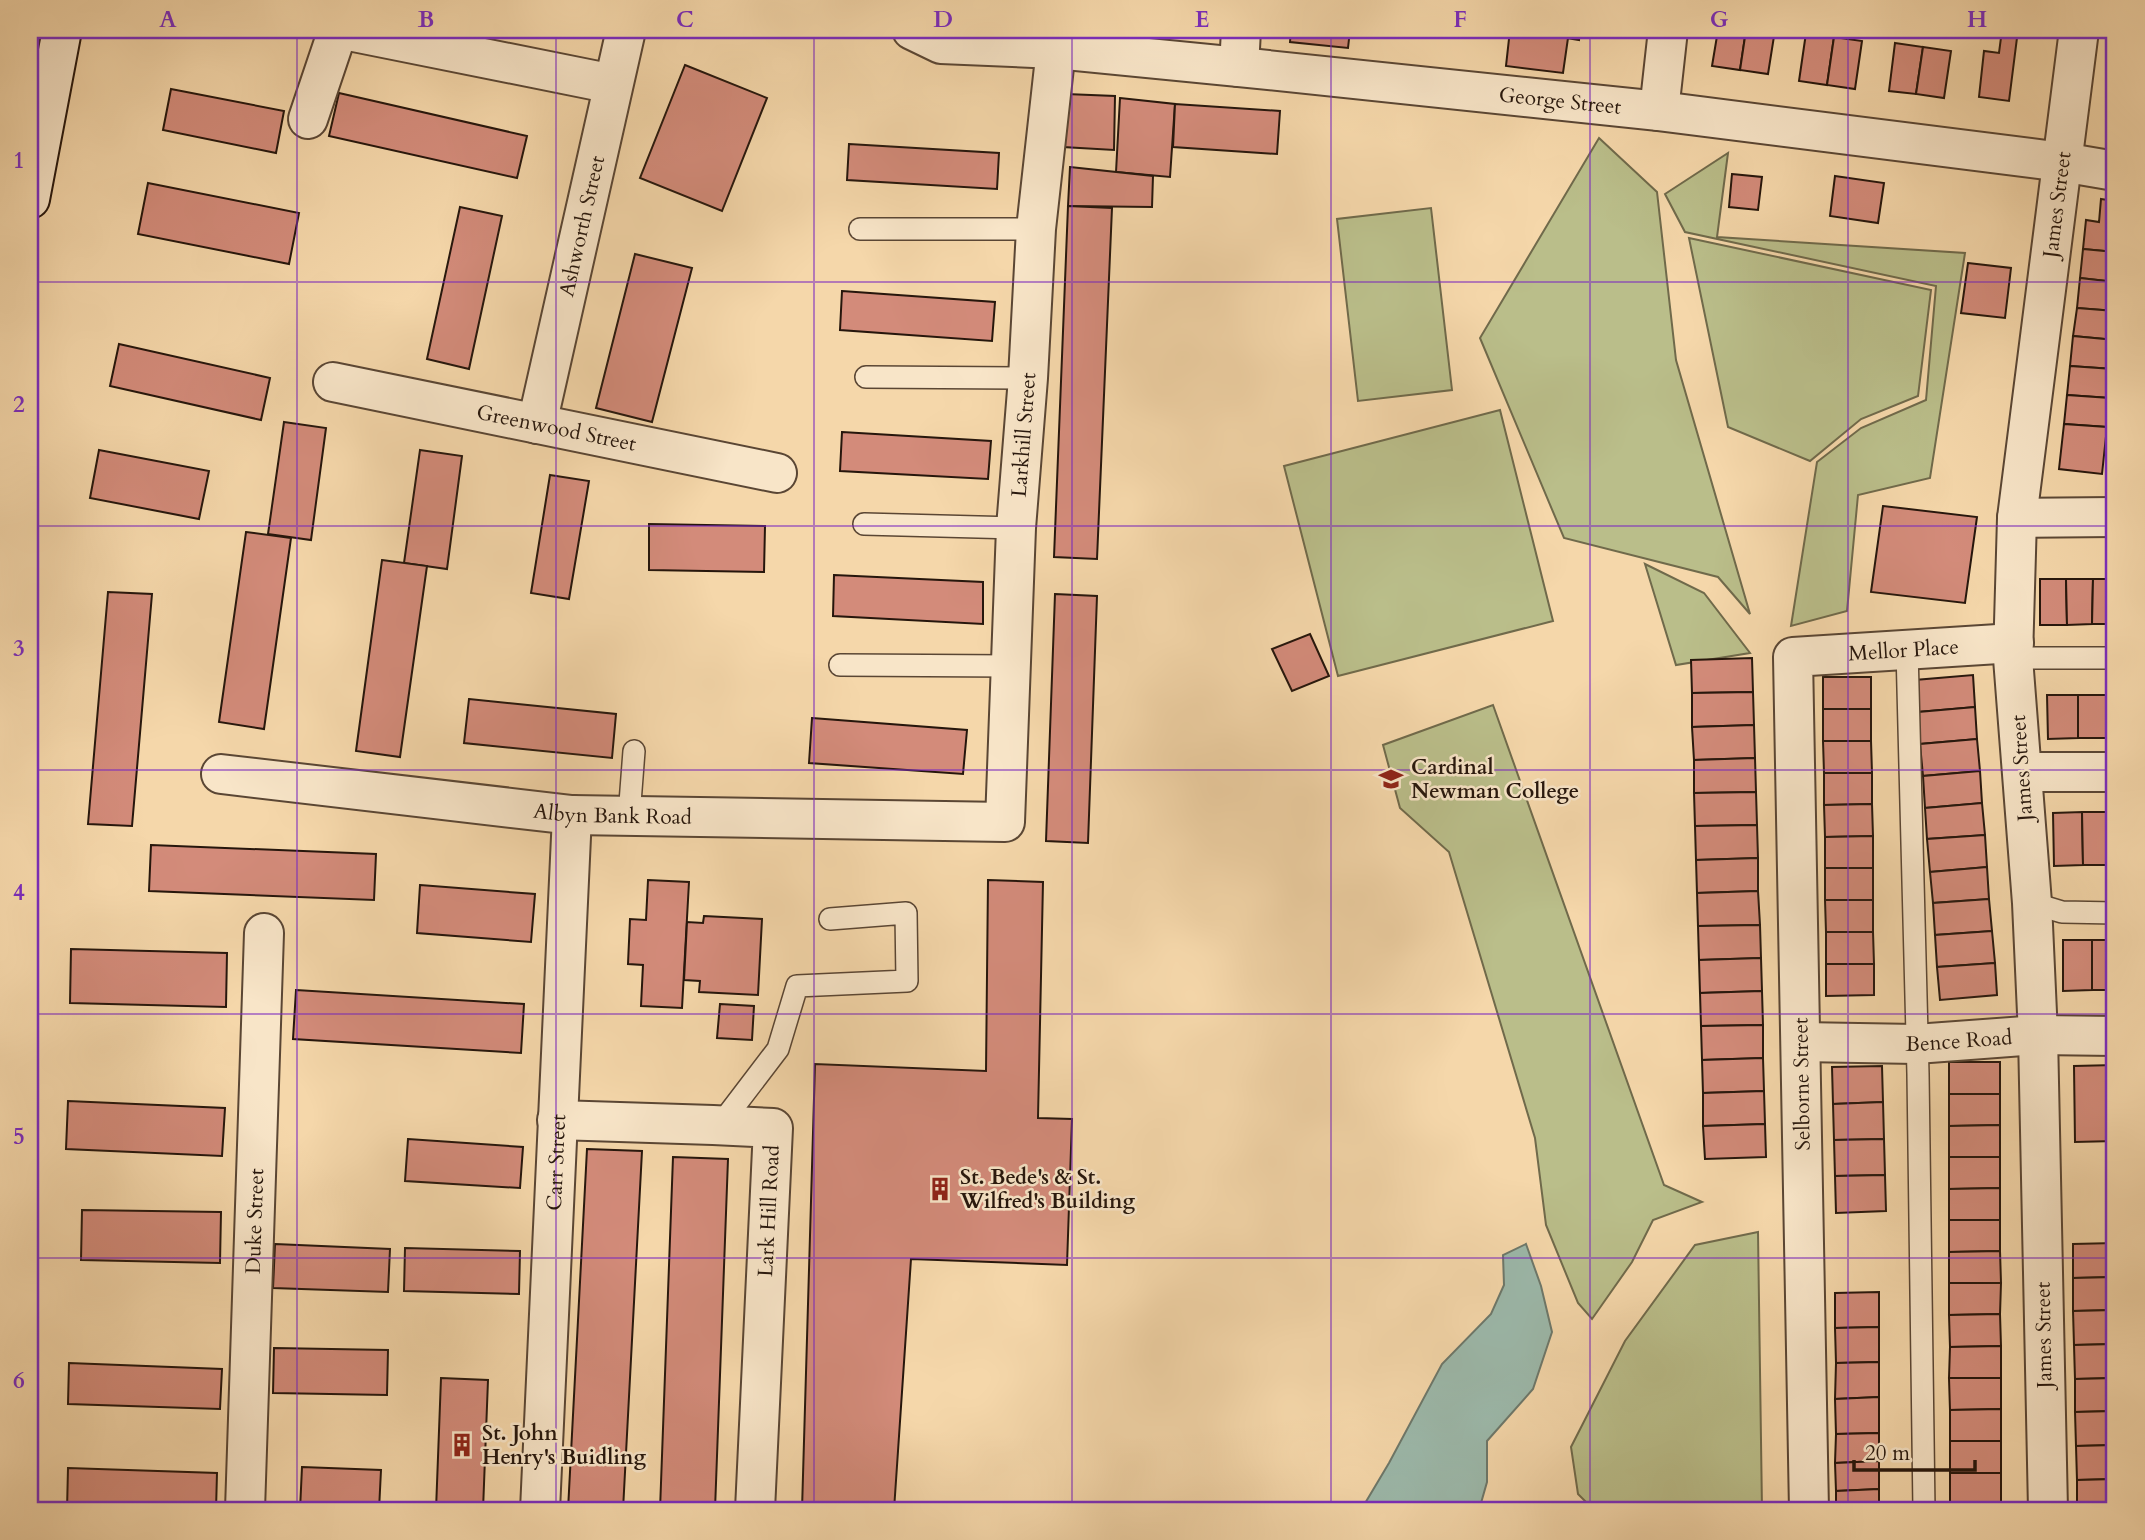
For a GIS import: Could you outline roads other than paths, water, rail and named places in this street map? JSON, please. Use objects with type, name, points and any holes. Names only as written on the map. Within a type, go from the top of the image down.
[{"type":"street","points":[[30,199],[36,137],[62,30]]},
{"type":"street","points":[[308,119],[338,30]]},
{"type":"street","points":[[344,30],[613,84]]},
{"type":"street","name":"Ashworth Street","points":[[537,424],[626,30]]},
{"type":"street","name":"George Street","points":[[912,30],[941,44],[1056,49],[1659,111],[2115,171]]},
{"type":"street","points":[[1239,67],[1241,30]]},
{"type":"street","points":[[1659,111],[1668,30]]},
{"type":"street","name":"James Street","points":[[2048,1510],[2038,1035],[2032,903],[2014,651],[2017,518],[2079,30]]},
{"type":"street","name":"Larkhill Street","points":[[1005,822],[1016,528],[1036,229],[1056,49]]},
{"type":"street","name":"Greenwood Street","points":[[333,382],[777,473]]},
{"type":"street","points":[[2017,518],[2115,517]]},
{"type":"street","name":"Mellor Place","points":[[1793,657],[1907,650],[2014,651]]},
{"type":"street","name":"Selborne Street","points":[[1793,657],[1809,1510]]},
{"type":"street","points":[[2023,772],[2115,772]]},
{"type":"street","name":"Albyn Bank Road","points":[[221,774],[572,815],[1005,822]]},
{"type":"street","name":"Carr Street","points":[[540,1510],[572,815]]},
{"type":"street","name":"Duke Street","points":[[245,1510],[264,933]]},
{"type":"street","name":"Bence Road","points":[[1801,1042],[1916,1044],[2038,1035],[2115,1036]]},
{"type":"street","name":"Lark Hill Road","points":[[557,1120],[773,1128],[755,1510]]},
{"type":"lane","points":[[860,229],[1036,229]]},
{"type":"lane","points":[[866,377],[1028,378]]},
{"type":"lane","points":[[864,524],[1016,528]]},
{"type":"lane","points":[[1907,650],[1924,1510]]},
{"type":"lane","points":[[2014,651],[2115,658]]},
{"type":"lane","points":[[840,665],[1012,666]]},
{"type":"lane","points":[[629,816],[634,751]]},
{"type":"lane","points":[[2032,903],[2062,912],[2115,913]]},
{"type":"lane","points":[[720,1125],[778,1049],[797,986],[907,981],[906,913],[830,919]]},
{"type":"place","name":"Cardinal Newman College","points":[[1391,779]]},
{"type":"place","name":"St. Bede's & St. Wilfred's Building","points":[[940,1189]]},
{"type":"place","name":"St. John Henry's Buidling","points":[[462,1445]]}]
